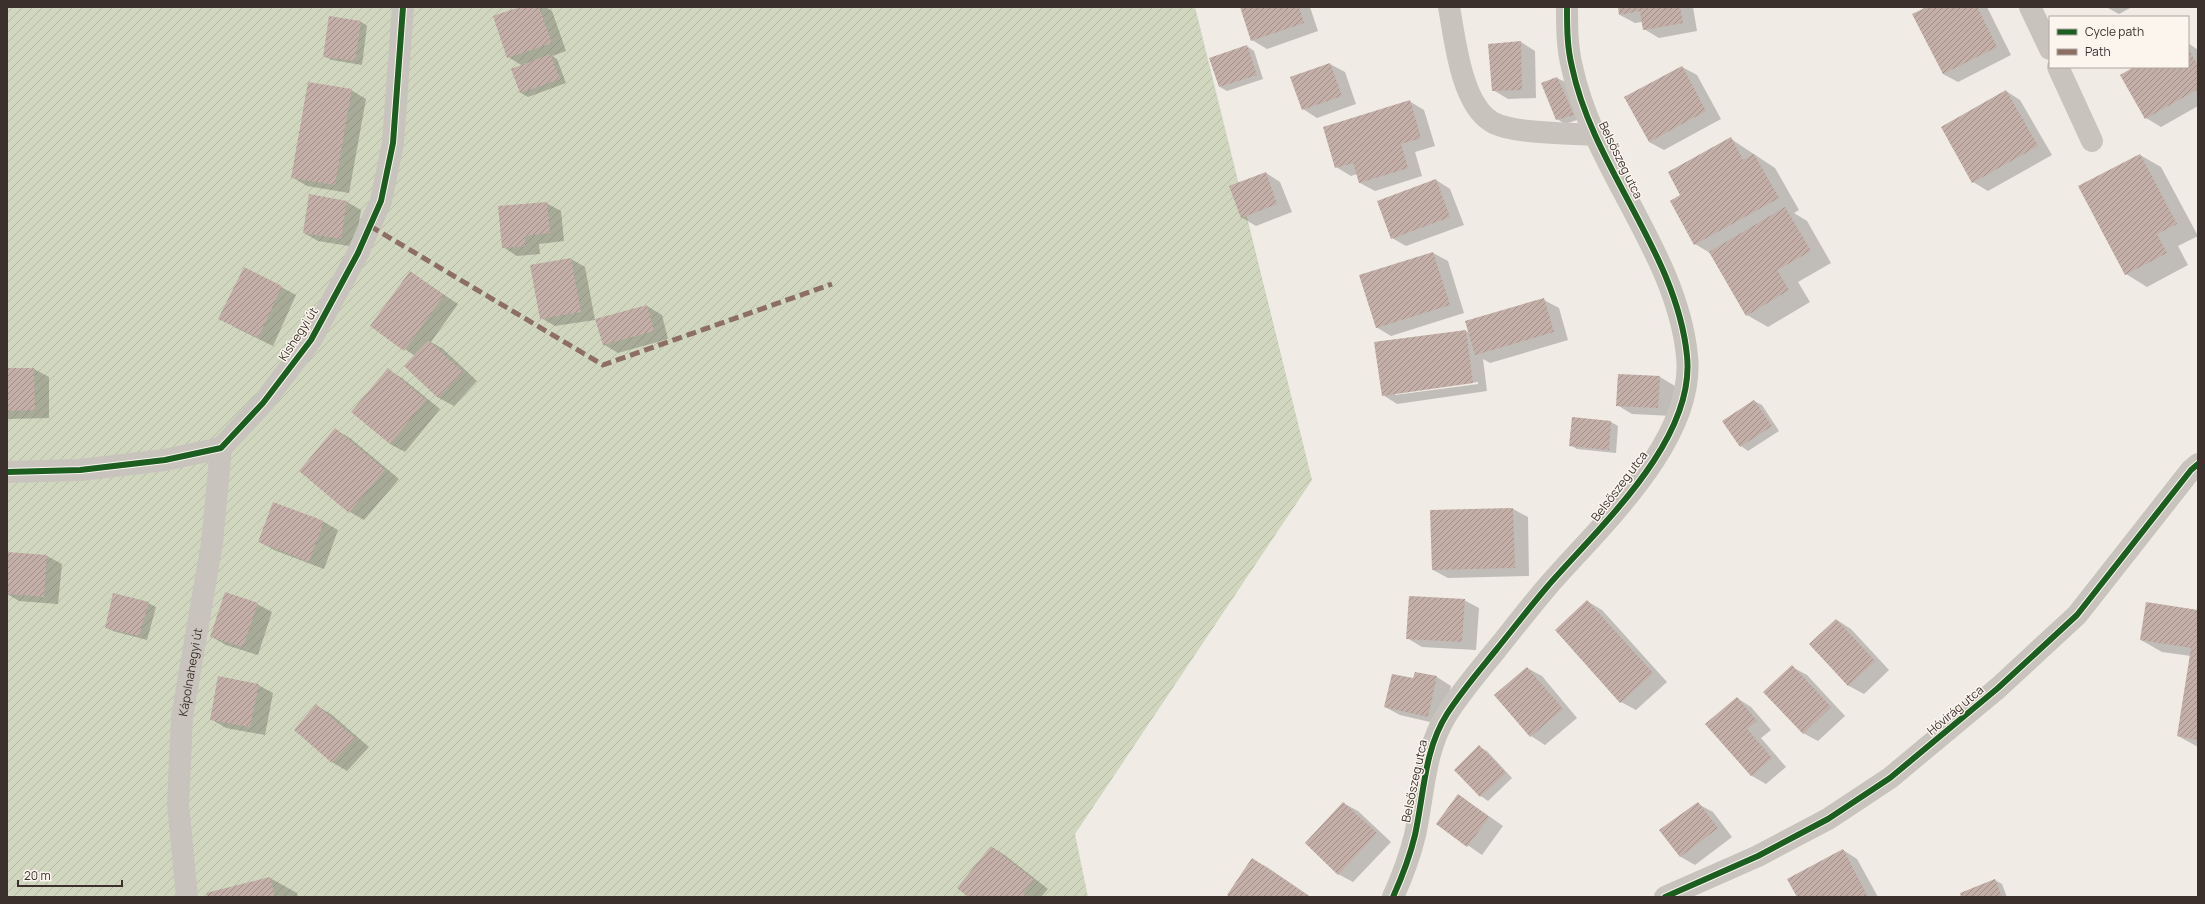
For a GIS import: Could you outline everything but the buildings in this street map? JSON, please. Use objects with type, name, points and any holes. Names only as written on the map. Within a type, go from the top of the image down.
[{"type":"street","name":"Kishegyi út","points":[[221,448],[263,403],[311,340],[358,253],[381,201],[393,143],[403,7]]},
{"type":"street","name":"Belsőszeg utca","points":[[1449,7],[1459,58],[1470,96],[1492,122],[1508,128],[1595,135]]},
{"type":"street","name":"Belsőszeg utca","points":[[1394,897],[1405,870],[1414,836],[1430,751],[1446,714],[1547,587],[1617,511],[1639,483],[1662,448],[1678,414],[1685,388],[1688,359],[1683,326],[1676,303],[1650,242],[1595,135],[1572,69],[1567,39],[1567,7]]},
{"type":"street","points":[[2030,7],[2049,47]]},
{"type":"street","points":[[2058,68],[2092,141]]},
{"type":"street","points":[[7,472],[80,470],[165,460],[221,448]]},
{"type":"street","name":"Kápolnahegyi út","points":[[187,897],[178,804],[182,717],[212,543],[221,448]]},
{"type":"street","name":"Hóvirág utca","points":[[1665,897],[1779,845],[1828,819],[1890,778],[1998,688],[2077,615],[2191,470],[2198,464]]},
{"type":"green space","points":[[7,7],[1195,7],[1312,480],[1075,834],[1088,897],[7,897]]},
{"type":"marked path","points":[[370,226],[603,365],[832,284]]},
{"type":"cycle path","points":[[7,472],[80,470],[165,460],[221,448],[263,403],[311,340],[358,253],[381,201],[393,143],[403,7]]},
{"type":"cycle path","points":[[1393,897],[1406,866],[1413,843],[1429,757],[1439,728],[1447,714],[1470,682],[1540,595],[1616,511],[1639,482],[1660,451],[1676,420],[1686,388],[1687,356],[1680,318],[1668,282],[1652,246],[1597,140],[1583,104],[1569,52],[1567,7]]},
{"type":"cycle path","points":[[1665,897],[1758,856],[1828,819],[1890,778],[1998,688],[2077,615],[2191,470],[2198,464]]}]
